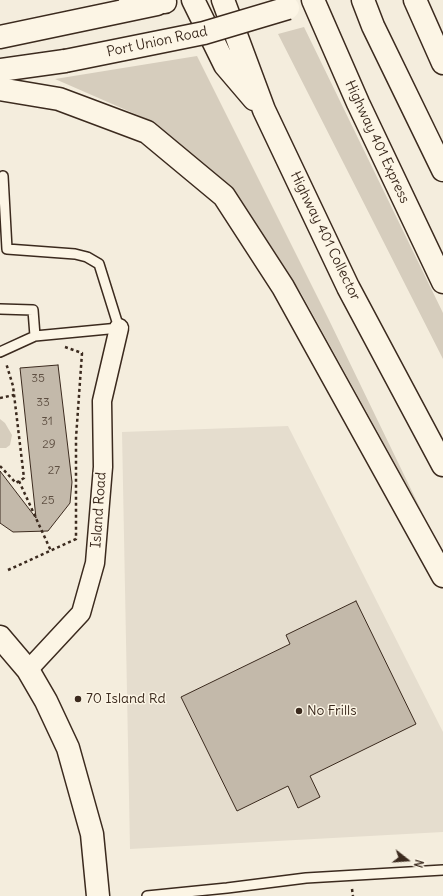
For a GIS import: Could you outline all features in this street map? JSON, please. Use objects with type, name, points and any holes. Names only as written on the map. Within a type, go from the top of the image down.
[{"type":"main road","points":[[130,0],[168,1]]},
{"type":"main road","points":[[193,0],[225,65],[264,110]]},
{"type":"main road","name":"Highway 401 Collector","points":[[223,0],[264,110],[348,287],[443,465]]},
{"type":"main road","name":"Port Union Road","points":[[0,70],[65,61],[204,33],[312,0]]},
{"type":"main road","name":"Highway 401 Express","points":[[312,0],[358,103],[443,282]]},
{"type":"main road","points":[[363,0],[373,26],[443,170]]},
{"type":"main road","points":[[415,0],[443,63]]},
{"type":"main road","points":[[0,37],[168,1]]},
{"type":"main road","points":[[0,89],[59,99],[147,132],[224,196],[283,287],[443,576]]},
{"type":"main road","points":[[0,637],[28,670],[46,701],[68,748],[92,834],[98,896]]},
{"type":"street","name":"Island Road","points":[[28,670],[81,613],[95,563],[103,467],[102,401],[119,328]]},
{"type":"lane","points":[[3,176],[7,249],[75,254],[87,257],[99,264],[119,328],[35,336],[3,355]]},
{"type":"lane","points":[[0,309],[33,310],[35,336]]},
{"type":"lane","points":[[147,896],[306,878],[443,870]]},
{"type":"path","points":[[8,570],[76,539],[76,438],[82,353],[64,347]]},
{"type":"path","points":[[0,466],[16,483],[24,478],[14,395],[3,355]]},
{"type":"path","points":[[0,398],[14,395]]},
{"type":"path","points":[[19,481],[51,551]]},
{"type":"shaded area","points":[[304,27],[443,313],[443,359],[278,34]]},
{"type":"shaded area","points":[[197,56],[329,320],[423,514],[301,293],[232,190],[149,120],[55,79]]},
{"type":"shaded area","points":[[0,419],[5,423],[12,435],[10,445],[6,448],[0,448]]},
{"type":"shaded area","points":[[288,426],[443,732],[443,832],[130,849],[122,432]]},
{"type":"building","points":[[58,365],[72,482],[70,503],[48,531],[13,532],[0,523],[0,471],[36,518],[20,368]]},
{"type":"building","name":"No Frills","points":[[356,601],[416,724],[310,776],[320,797],[298,808],[288,786],[237,811],[181,697],[290,644],[286,635]]},
{"type":"place","name":"70 Island Rd","points":[[78,699]]},
{"type":"place","name":"No Frills","points":[[299,711]]}]
